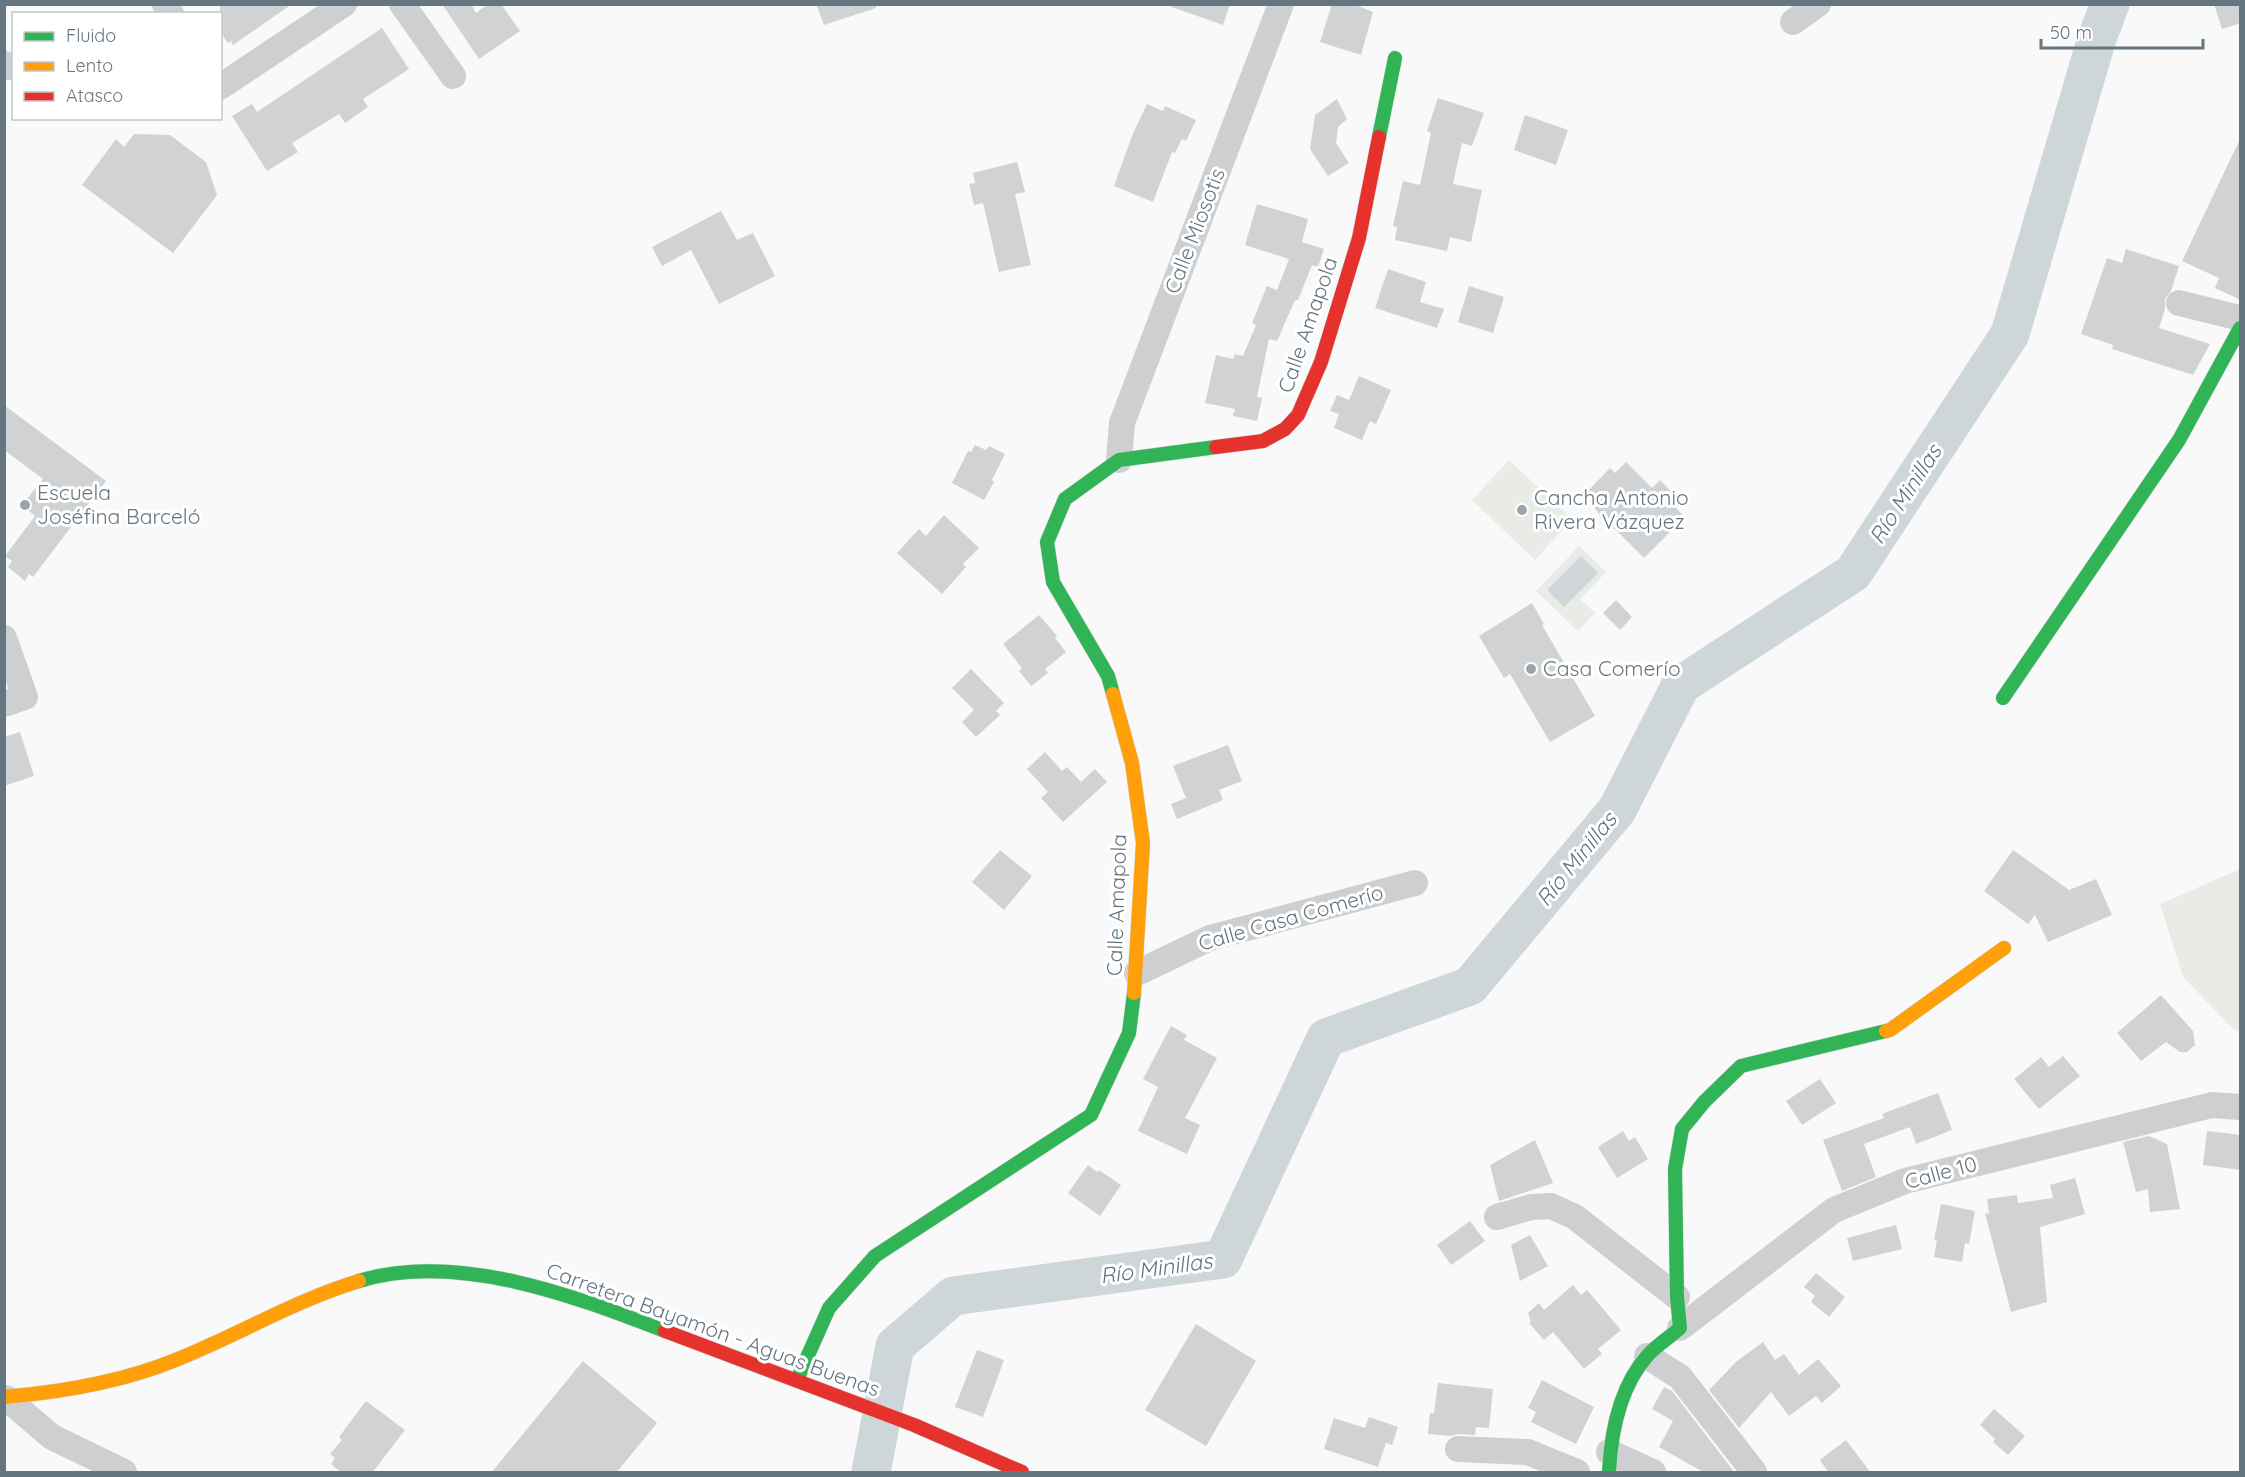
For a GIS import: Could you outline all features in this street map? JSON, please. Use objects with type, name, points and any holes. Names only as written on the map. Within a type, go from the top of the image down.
[{"type":"street","points":[[222,87],[344,4]]},
{"type":"street","points":[[402,4],[453,76]]},
{"type":"street","name":"Calle Miosotis","points":[[1119,460],[1122,423],[1281,4]]},
{"type":"street","points":[[1793,22],[1818,4]]},
{"type":"street","name":"Calle Amapola","points":[[796,1380],[829,1308],[875,1256],[1090,1115],[1129,1033],[1137,972],[1143,843],[1132,763],[1108,676],[1053,582],[1047,542],[1065,499],[1119,460],[1263,441],[1285,429],[1298,416],[1321,362],[1359,238],[1395,58]]},
{"type":"street","points":[[2179,303],[2241,318]]},
{"type":"street","points":[[2003,698],[2179,440],[2241,328]]},
{"type":"street","points":[[4,638],[15,701]]},
{"type":"street","name":"Calle Casa Comerío","points":[[1137,972],[1210,938],[1415,883]]},
{"type":"street","points":[[1680,1328],[1677,1297],[1675,1169],[1682,1129],[1704,1102],[1741,1066],[1890,1030],[2004,948]]},
{"type":"street","name":"Calle 10","points":[[1609,1462],[1623,1396],[1647,1356],[1834,1210],[1905,1181],[2212,1105],[2241,1107]]},
{"type":"street","points":[[1497,1217],[1531,1207],[1551,1206],[1575,1217],[1677,1297]]},
{"type":"street","name":"Carretera Bayamón - Aguas Buenas","points":[[5,1398],[61,1392],[149,1370],[333,1291],[381,1275],[430,1271],[486,1276],[554,1291],[929,1431],[967,1446],[1022,1473]]},
{"type":"street","points":[[1647,1356],[1680,1377],[1754,1473]]},
{"type":"street","points":[[5,1398],[52,1437],[124,1473]]},
{"type":"street","points":[[1458,1449],[1528,1452],[1577,1473]]},
{"type":"street","points":[[1609,1462],[1653,1473]]},
{"type":"shaded area","name":"Cancha Antonio Rivera Vázquez","points":[[1509,460],[1572,519],[1535,560],[1472,500]]},
{"type":"shaded area","points":[[1579,546],[1606,572],[1580,599],[1595,613],[1578,631],[1536,591]]},
{"type":"shaded area","points":[[1581,556],[1598,573],[1564,607],[1547,590]]},
{"type":"shaded area","points":[[2240,869],[2240,1030],[2235,1031],[2183,977],[2160,904]]},
{"type":"building","points":[[220,4],[292,4],[233,45],[231,41],[228,43],[222,35],[222,12],[220,12]]},
{"type":"building","points":[[442,4],[471,4],[476,13],[488,4],[501,4],[520,31],[479,59]]},
{"type":"building","points":[[816,4],[875,4],[876,8],[824,25]]},
{"type":"building","points":[[1172,4],[1230,4],[1223,25],[1172,7]]},
{"type":"building","points":[[1332,4],[1353,4],[1373,12],[1361,55],[1320,42]]},
{"type":"building","points":[[2214,4],[2241,4],[2241,23],[2222,29]]},
{"type":"building","points":[[382,28],[409,69],[363,99],[368,107],[345,123],[339,114],[292,143],[298,152],[267,171],[232,116],[252,104],[257,112]]},
{"type":"building","points":[[1438,98],[1484,113],[1472,146],[1462,143],[1453,184],[1482,190],[1471,242],[1450,237],[1447,251],[1395,240],[1397,227],[1393,226],[1403,181],[1420,185],[1431,133],[1427,131]]},
{"type":"building","points":[[1337,99],[1347,119],[1338,127],[1336,143],[1349,163],[1328,176],[1310,149],[1315,115]]},
{"type":"building","points":[[1147,104],[1163,111],[1165,106],[1196,120],[1186,141],[1182,139],[1175,153],[1172,152],[1153,202],[1114,186],[1132,136]]},
{"type":"building","points":[[1525,115],[1568,130],[1556,165],[1514,150]]},
{"type":"building","points":[[134,134],[170,135],[206,162],[217,195],[173,253],[82,185],[116,139],[124,147]]},
{"type":"building","points":[[2241,137],[2241,300],[2215,288],[2219,278],[2182,261]]},
{"type":"building","points":[[1017,162],[1025,192],[1015,194],[1031,265],[999,272],[983,203],[974,205],[969,184],[975,183],[973,173]]},
{"type":"building","points":[[1257,204],[1308,219],[1302,242],[1324,249],[1318,267],[1312,265],[1298,300],[1295,300],[1277,341],[1269,339],[1257,397],[1262,398],[1257,421],[1233,416],[1235,409],[1205,403],[1216,355],[1233,359],[1235,354],[1243,356],[1256,325],[1252,323],[1267,286],[1277,290],[1289,259],[1245,245]]},
{"type":"building","points":[[721,211],[737,240],[753,233],[775,276],[719,304],[691,250],[662,266],[652,247]]},
{"type":"building","points":[[2126,249],[2179,266],[2171,291],[2165,299],[2165,309],[2159,328],[2210,344],[2193,375],[2112,349],[2113,345],[2081,334],[2107,258],[2122,263]]},
{"type":"building","points":[[1388,269],[1426,282],[1420,302],[1444,309],[1437,328],[1375,308]]},
{"type":"building","points":[[1469,286],[1504,297],[1493,333],[1458,322]]},
{"type":"building","points":[[1359,376],[1391,390],[1376,424],[1370,421],[1362,440],[1334,428],[1339,414],[1330,411],[1337,395],[1349,400]]},
{"type":"building","points":[[4,405],[106,481],[33,577],[29,574],[25,581],[8,567],[12,561],[5,556],[35,516],[22,505],[43,479],[4,450]]},
{"type":"building","points":[[975,445],[986,450],[989,446],[1005,454],[984,500],[952,483],[968,451],[971,452]]},
{"type":"building","points":[[1626,462],[1652,488],[1660,480],[1676,497],[1671,503],[1685,517],[1644,558],[1616,530],[1603,524],[1598,512],[1585,494],[1610,468],[1615,473]]},
{"type":"building","points":[[944,515],[979,548],[963,564],[966,567],[942,594],[897,553],[919,529],[926,536]]},
{"type":"building","points":[[1616,600],[1632,617],[1620,630],[1603,613]]},
{"type":"building","name":"Casa Comerío","points":[[1532,603],[1544,624],[1542,625],[1595,716],[1550,742],[1510,674],[1504,678],[1479,636]]},
{"type":"building","points":[[1039,615],[1057,636],[1055,638],[1066,652],[1045,669],[1048,673],[1031,686],[1019,671],[1022,668],[1003,644]]},
{"type":"building","points":[[971,669],[1004,703],[996,711],[1000,715],[976,737],[962,722],[974,710],[952,688]]},
{"type":"building","points":[[20,732],[34,776],[4,786],[4,737]]},
{"type":"building","points":[[1228,745],[1242,781],[1219,790],[1223,800],[1177,819],[1171,804],[1186,798],[1173,766]]},
{"type":"building","points":[[1045,752],[1062,771],[1067,767],[1081,782],[1095,769],[1107,782],[1063,822],[1041,798],[1048,792],[1027,769]]},
{"type":"building","points":[[1000,850],[1032,876],[1004,910],[972,882]]},
{"type":"building","points":[[2013,850],[2069,890],[2096,879],[2112,915],[2048,942],[2035,915],[2028,924],[1984,891]]},
{"type":"building","points":[[2161,995],[2193,1031],[2195,1045],[2187,1052],[2180,1052],[2166,1042],[2141,1061],[2117,1033]]},
{"type":"building","points":[[1171,1026],[1187,1035],[1184,1040],[1217,1058],[1185,1118],[1200,1125],[1187,1154],[1138,1131],[1158,1087],[1143,1079]]},
{"type":"building","points":[[2063,1056],[2080,1076],[2039,1109],[2014,1079],[2041,1057],[2049,1067]]},
{"type":"building","points":[[1820,1079],[1836,1103],[1802,1125],[1786,1101]]},
{"type":"building","points":[[1938,1093],[1952,1130],[1916,1144],[1910,1127],[1864,1144],[1876,1177],[1842,1191],[1823,1140],[1884,1118],[1882,1114]]},
{"type":"building","points":[[1623,1131],[1629,1141],[1635,1137],[1648,1159],[1617,1178],[1598,1147]]},
{"type":"building","points":[[2207,1131],[2241,1135],[2241,1170],[2203,1165]]},
{"type":"building","points":[[2149,1136],[2167,1144],[2180,1209],[2150,1212],[2148,1189],[2136,1192],[2123,1142]]},
{"type":"building","points":[[1535,1140],[1553,1183],[1499,1201],[1490,1165]]},
{"type":"building","points":[[1088,1165],[1121,1185],[1100,1216],[1068,1193]]},
{"type":"building","points":[[2075,1178],[2085,1214],[2040,1227],[2047,1302],[2011,1312],[1985,1213],[1989,1214],[1987,1199],[2017,1195],[2018,1203],[2053,1198],[2050,1185]]},
{"type":"building","points":[[1941,1204],[1975,1211],[1969,1244],[1965,1243],[1962,1262],[1934,1257],[1937,1239],[1934,1240]]},
{"type":"building","points":[[1470,1221],[1485,1241],[1451,1265],[1437,1245]]},
{"type":"building","points":[[1896,1225],[1902,1249],[1853,1261],[1847,1238]]},
{"type":"building","points":[[1530,1235],[1548,1266],[1520,1281],[1511,1245]]},
{"type":"building","points":[[1816,1273],[1845,1297],[1829,1317],[1811,1302],[1815,1296],[1804,1287]]},
{"type":"building","points":[[1573,1285],[1581,1295],[1587,1290],[1621,1330],[1598,1349],[1602,1354],[1584,1369],[1553,1332],[1544,1340],[1529,1323],[1531,1322],[1528,1313],[1539,1303],[1544,1310]]},
{"type":"building","points":[[1196,1324],[1256,1361],[1206,1446],[1145,1410]]},
{"type":"building","points":[[1763,1342],[1775,1360],[1784,1354],[1799,1375],[1818,1359],[1841,1386],[1822,1403],[1816,1396],[1789,1416],[1771,1392],[1739,1428],[1709,1390],[1737,1361]]},
{"type":"building","points":[[977,1350],[1004,1360],[983,1417],[955,1407]]},
{"type":"building","points":[[583,1361],[657,1423],[616,1473],[491,1473]]},
{"type":"building","points":[[1542,1380],[1594,1407],[1576,1444],[1531,1422],[1536,1412],[1528,1408]]},
{"type":"building","points":[[1438,1383],[1493,1389],[1489,1428],[1476,1427],[1475,1435],[1428,1434],[1430,1413],[1434,1413]]},
{"type":"building","points":[[1664,1387],[1672,1391],[1735,1473],[1705,1473],[1659,1447],[1673,1421],[1652,1409]]},
{"type":"building","points":[[366,1401],[405,1430],[372,1473],[342,1473],[331,1464],[335,1458],[330,1454],[342,1440],[339,1437]]},
{"type":"building","points":[[1994,1409],[2025,1436],[2008,1455],[1993,1442],[1995,1439],[1980,1425]]},
{"type":"building","points":[[1369,1417],[1398,1427],[1392,1445],[1386,1443],[1378,1467],[1324,1449],[1334,1418],[1365,1428]]},
{"type":"building","points":[[1846,1440],[1871,1473],[1829,1473],[1820,1460]]},
{"type":"waterway","name":"Río Minillas","points":[[871,1472],[895,1346],[953,1296],[1223,1259],[1326,1038],[1470,986],[1617,810],[1681,685],[1853,573],[2010,334],[2097,38],[2110,4]]},
{"type":"traffic: fast","points":[[1379,137],[1395,58]]},
{"type":"traffic: fast","points":[[2003,698],[2179,440],[2240,328]]},
{"type":"traffic: fast","points":[[1113,694],[1108,676],[1053,582],[1047,542],[1065,499],[1119,460],[1216,447]]},
{"type":"traffic: fast","points":[[797,1380],[829,1308],[875,1256],[1091,1115],[1129,1033],[1134,993]]},
{"type":"traffic: fast","points":[[1609,1472],[1615,1426],[1630,1381],[1648,1355],[1680,1328],[1677,1297],[1675,1169],[1682,1129],[1704,1102],[1741,1066],[1886,1031]]},
{"type":"traffic: fast","points":[[359,1281],[397,1273],[435,1271],[475,1274],[554,1292],[665,1331]]},
{"type":"traffic: slow","points":[[1113,694],[1132,763],[1143,843],[1134,993]]},
{"type":"traffic: slow","points":[[1886,1031],[2004,948]]},
{"type":"traffic: slow","points":[[4,1397],[92,1385],[136,1374],[200,1350],[313,1298],[359,1281]]},
{"type":"traffic: jam","points":[[1216,447],[1263,441],[1285,429],[1298,415],[1321,362],[1359,238],[1379,137]]},
{"type":"traffic: jam","points":[[665,1331],[914,1425],[1022,1472]]},
{"type":"place","name":"Escuela Joséfina Barceló","points":[[25,505]]},
{"type":"place","name":"Cancha Antonio Rivera Vázquez","points":[[1522,510]]},
{"type":"place","name":"Casa Comerío","points":[[1531,669]]}]
